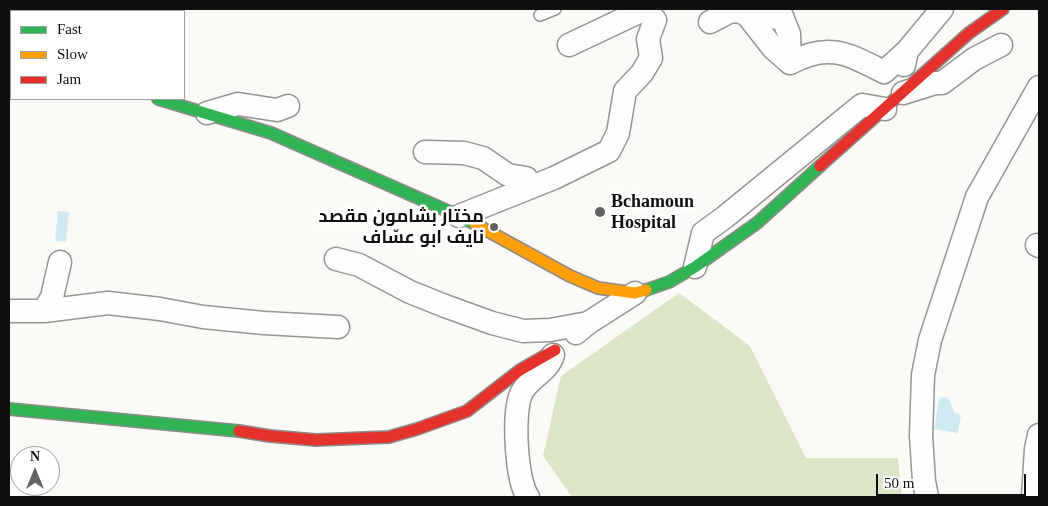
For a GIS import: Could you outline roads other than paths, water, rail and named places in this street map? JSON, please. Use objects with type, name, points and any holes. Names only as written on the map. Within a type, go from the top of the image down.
[{"type":"main road","points":[[894,101],[970,33],[1004,9]]},
{"type":"main road","points":[[162,100],[207,112],[271,133],[459,216],[570,276],[598,288],[635,293],[669,282],[695,266]]},
{"type":"main road","points":[[9,409],[180,426],[219,428],[270,436],[316,440],[389,437],[467,411],[520,370],[555,350]]},
{"type":"street","points":[[459,216],[529,188],[609,151],[618,133],[625,90],[642,73],[651,58],[648,39],[655,20],[645,9],[569,45]]},
{"type":"street","points":[[790,63],[805,55],[822,51],[843,53],[884,72],[907,51],[942,9]]},
{"type":"street","points":[[710,22],[731,11],[742,12],[748,16],[772,48],[790,63]]},
{"type":"street","points":[[748,16],[781,14],[789,34],[790,63]]},
{"type":"street","points":[[695,266],[703,233],[862,104],[894,101],[935,83],[942,83],[974,59],[1001,45]]},
{"type":"street","points":[[894,101],[907,51]]},
{"type":"street","points":[[927,497],[924,482],[921,436],[923,375],[930,340],[977,197],[1039,87]]},
{"type":"street","points":[[207,112],[238,104],[277,110],[288,106]]},
{"type":"street","points":[[425,152],[464,153],[483,158],[508,175],[526,178],[529,188]]},
{"type":"street","points":[[336,258],[359,265],[410,292],[492,323],[523,331],[550,330],[588,324]]},
{"type":"street","points":[[44,311],[52,297],[60,262]]},
{"type":"street","points":[[528,497],[524,492],[519,467],[516,419],[521,393],[528,383],[551,364],[555,350],[588,324],[635,293]]},
{"type":"street","points":[[9,311],[44,311],[108,303],[160,309],[203,317],[338,327]]},
{"type":"street","points":[[1033,497],[1036,449],[1039,435]]},
{"type":"lane","points":[[540,15],[555,9]]},
{"type":"water","points":[[58,211],[69,212],[66,242],[55,241]]},
{"type":"water","points":[[942,397],[948,398],[955,413],[961,415],[958,433],[934,429],[939,399]]},
{"type":"place","name":"Bchamoun Hospital","points":[[600,212]]},
{"type":"place","name":"مختار بشامون مقصد نايف ابو عسّاف","points":[[494,227]]}]
